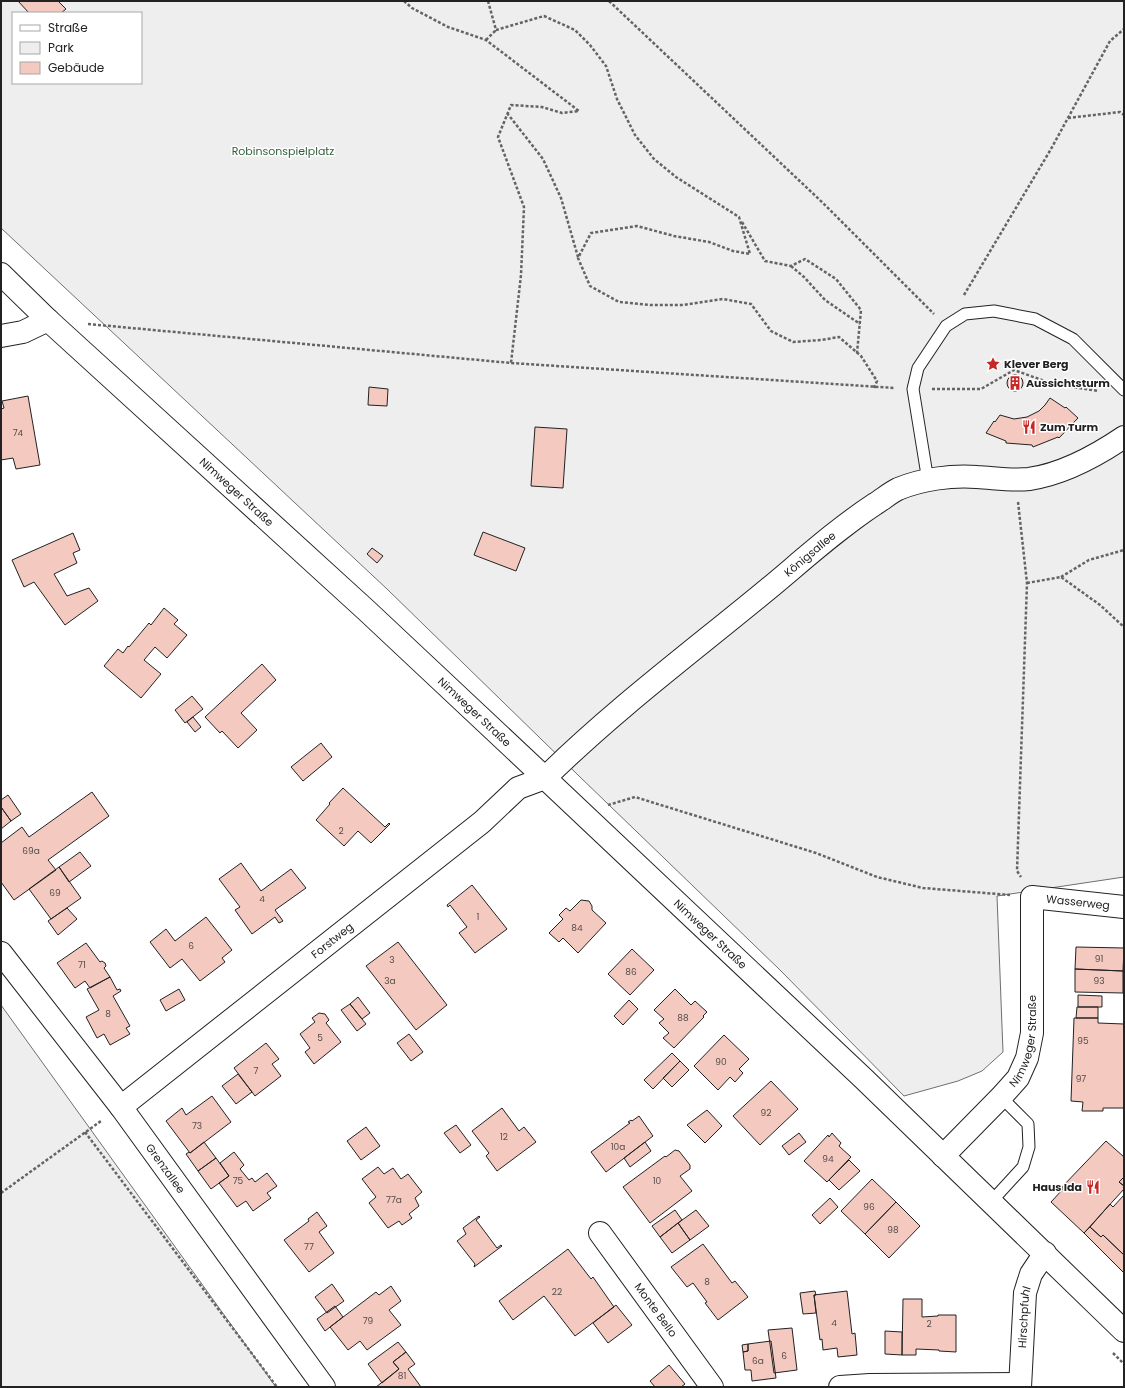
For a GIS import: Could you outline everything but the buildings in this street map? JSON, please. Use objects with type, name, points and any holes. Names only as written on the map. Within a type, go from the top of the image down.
[{"type":"street","name":"Nimweger Straße","points":[[1,274],[48,320],[366,610],[545,778],[864,1079],[990,1203],[1045,1253],[1124,1331]]},
{"type":"street","points":[[1,336],[23,332],[48,320]]},
{"type":"street","name":"Königsallee","points":[[545,778],[571,752],[638,694],[854,518],[897,490],[912,484],[944,478],[975,476],[1004,480],[1028,479],[1047,476],[1070,468],[1124,437]]},
{"type":"street","name":"Forstweg","points":[[121,1107],[482,822],[518,788],[545,778]]},
{"type":"street","name":"Nimweger Straße","points":[[943,1156],[1018,1078],[1027,1058],[1032,1033],[1032,897]]},
{"type":"street","name":"Wasserweg","points":[[1032,897],[1124,907]]},
{"type":"street","name":"Grenzallee","points":[[1,953],[121,1107],[324,1387]]},
{"type":"street","name":"Monte Bello","points":[[600,1233],[712,1387]]},
{"type":"street","name":"Hirschpfuhl","points":[[1020,1386],[1024,1293],[1031,1274],[1045,1253]]},
{"type":"street","points":[[845,1387],[1020,1386]]},
{"type":"lane","points":[[928,481],[913,389],[918,368],[946,326],[965,314],[994,311],[1034,319],[1073,339],[1124,390]]},
{"type":"lane","points":[[990,1203],[1023,1167],[1029,1147],[1028,1124],[1001,1097]]},
{"type":"path","points":[[404,1],[412,8],[448,28],[486,40],[579,111],[562,112],[542,107],[511,105],[498,137],[524,207],[521,275],[511,363]]},
{"type":"path","points":[[488,1],[496,30]]},
{"type":"path","points":[[609,1],[817,197],[946,326],[1051,149],[1110,41],[1124,28]]},
{"type":"path","points":[[486,40],[496,30],[544,16],[575,30],[590,45],[606,66],[617,99],[635,135],[654,159],[676,177],[739,217],[765,261],[791,266],[804,277],[825,300],[860,324]]},
{"type":"path","points":[[1068,118],[1120,112],[1124,115]]},
{"type":"path","points":[[508,113],[543,159],[561,198],[578,258],[590,286],[619,302],[651,305],[682,304],[723,299],[751,304],[771,331],[793,342],[839,337],[861,356],[877,381],[874,388]]},
{"type":"path","points":[[578,258],[591,233],[637,226],[674,236],[709,242],[733,251],[750,254],[739,217]]},
{"type":"path","points":[[791,266],[805,259],[836,279],[861,310],[857,353]]},
{"type":"path","points":[[88,324],[511,363],[874,388],[980,389],[1014,370],[1053,384],[1100,391]]},
{"type":"path","points":[[1004,480],[1018,503],[1028,583],[1017,871],[1032,897]]},
{"type":"path","points":[[1028,583],[1061,576],[1089,560],[1124,550]]},
{"type":"path","points":[[1061,576],[1100,605],[1124,627]]},
{"type":"path","points":[[581,812],[635,797],[816,853],[877,876],[915,886],[923,888],[1032,897]]},
{"type":"path","points":[[1,1193],[121,1107]]},
{"type":"path","points":[[85,1132],[277,1387]]},
{"type":"green space","name":"Robinsonspielplatz","points":[[1,1],[1124,1],[1124,877],[997,896],[1003,1052],[982,1071],[958,1081],[904,1096],[780,970],[387,589],[1,228]]},
{"type":"green space","points":[[1,1005],[276,1387],[1,1387]]},
{"type":"place","name":"Klever Berg","points":[[993,364]]},
{"type":"place","name":"Aussichtsturm","points":[[1015,383]]},
{"type":"place","name":"Zum Turm","points":[[1029,427]]},
{"type":"place","name":"Haus Ida","points":[[1093,1187]]}]
